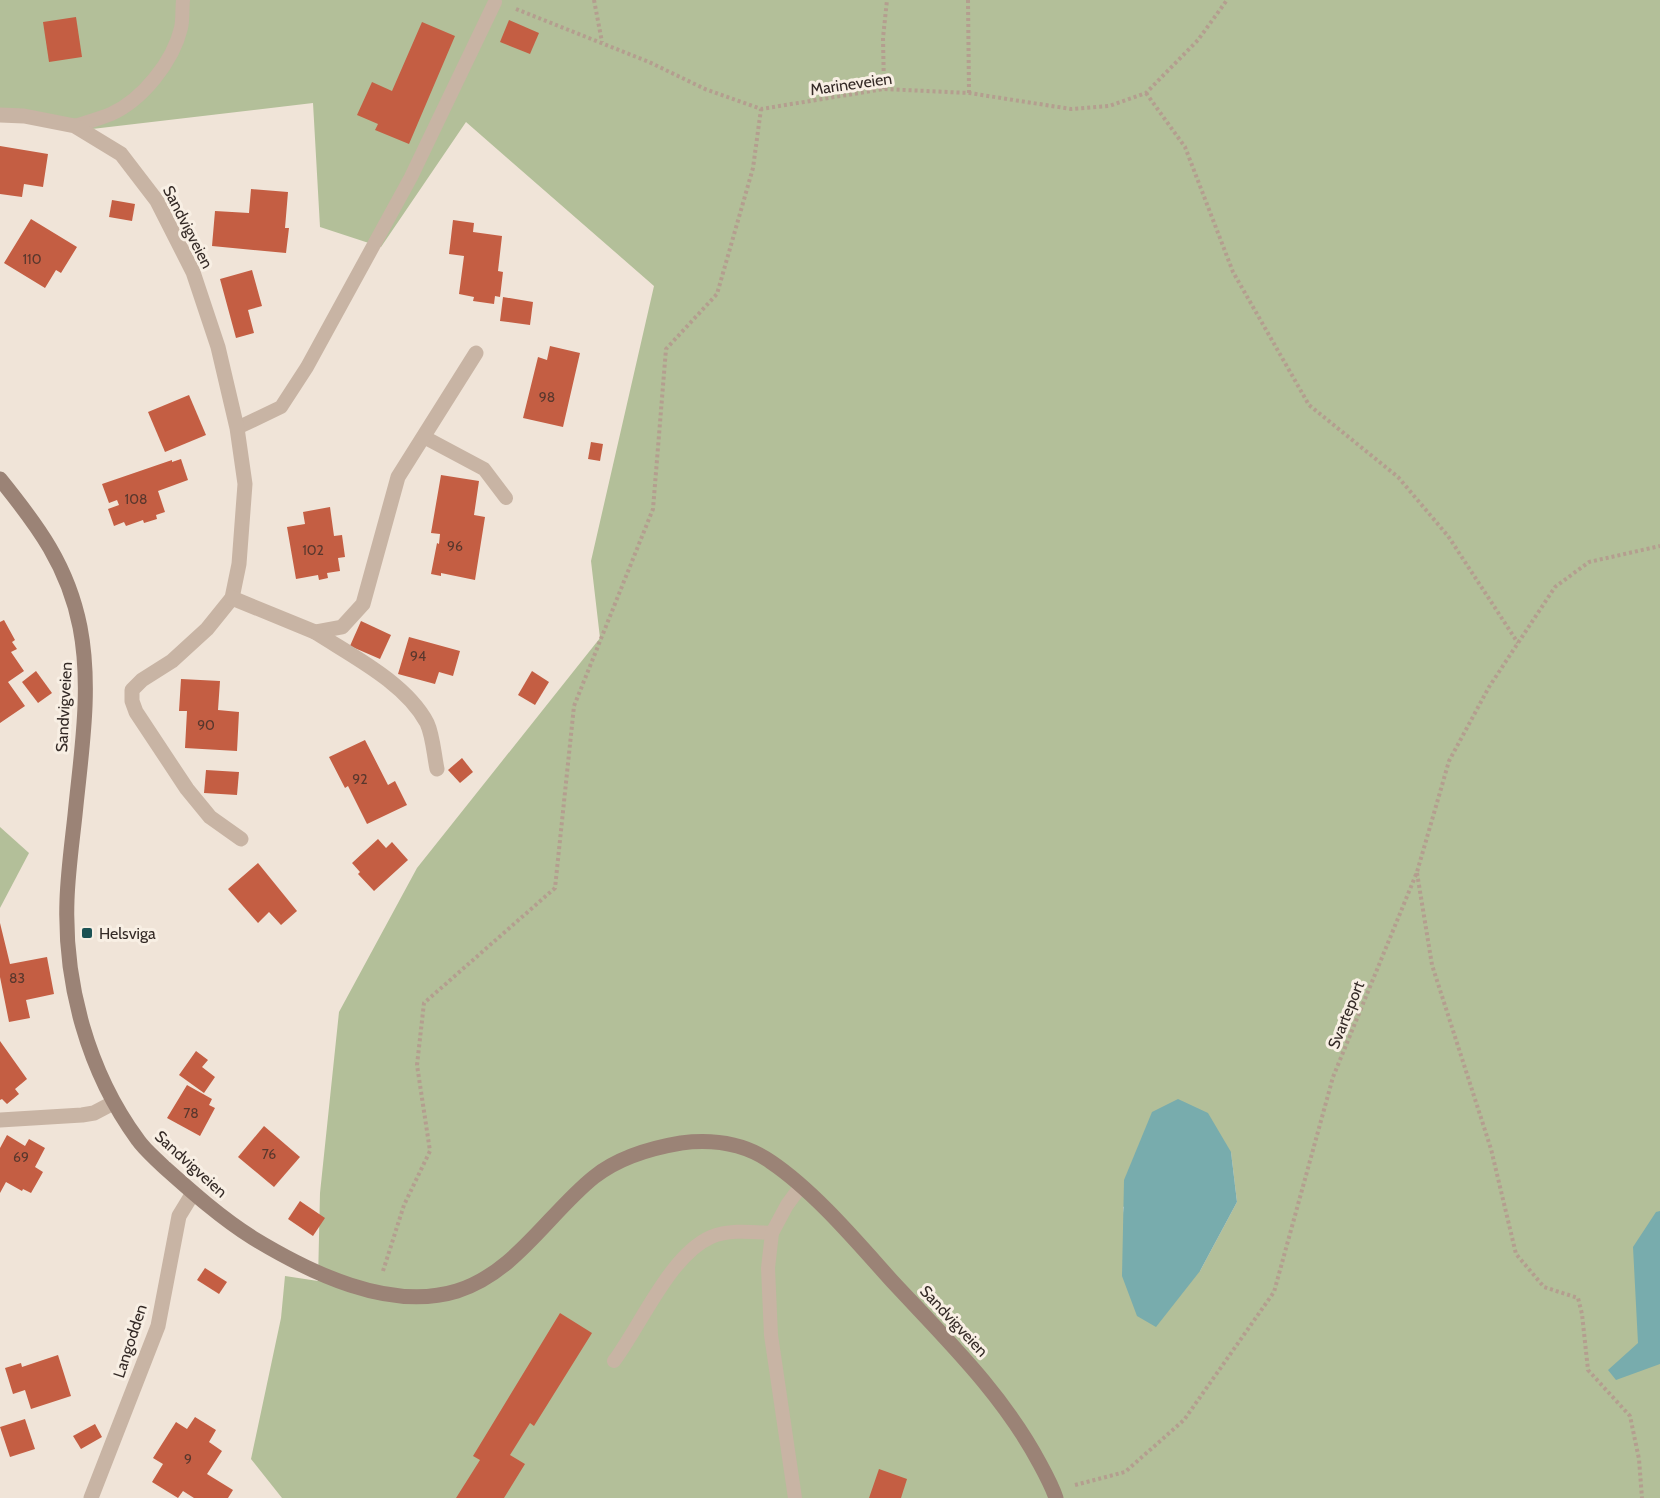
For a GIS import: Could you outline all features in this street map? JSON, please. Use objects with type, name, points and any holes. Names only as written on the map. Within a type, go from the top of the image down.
[{"type":"main road","name":"Sandvigveien","points":[[0,479],[45,537],[58,561],[79,623],[86,661],[86,698],[67,900],[70,964],[81,1017],[94,1061],[113,1103],[141,1144],[193,1193],[247,1234],[316,1273],[376,1291],[429,1296],[460,1290],[501,1266],[597,1174],[616,1162],[660,1146],[714,1141],[735,1144],[769,1160],[801,1186],[857,1242],[993,1391],[1030,1445],[1055,1494]]},
{"type":"street","name":"Sandvigveien","points":[[0,115],[24,116],[75,126],[121,153],[158,201],[193,272],[218,348],[237,428],[245,484],[239,564],[232,598]]},
{"type":"street","points":[[315,632],[342,627],[363,604],[398,477],[476,353]]},
{"type":"street","points":[[241,839],[210,816],[187,789],[136,712],[132,701],[132,690],[142,680],[172,661],[207,629],[232,598],[315,632],[387,680],[413,703],[428,725],[437,769]]},
{"type":"street","points":[[0,1120],[82,1115],[94,1113],[113,1103]]},
{"type":"street","name":"Langodden","points":[[91,1498],[158,1326],[179,1216],[193,1193]]},
{"type":"lane","points":[[75,126],[111,114],[130,103],[149,86],[168,58],[181,28],[183,0]]},
{"type":"lane","points":[[237,428],[281,407],[307,367],[411,177],[495,2]]},
{"type":"lane","points":[[423,437],[484,469],[506,498]]},
{"type":"lane","points":[[795,1498],[771,1335],[768,1268],[772,1233],[787,1205],[801,1186]]},
{"type":"lane","points":[[614,1361],[671,1274],[687,1254],[713,1237],[728,1233],[742,1231],[772,1233]]},
{"type":"path","points":[[594,0],[602,42]]},
{"type":"path","points":[[884,89],[883,38],[887,0]]},
{"type":"path","points":[[968,0],[969,93]]},
{"type":"path","name":"Marineveien","points":[[495,2],[602,42],[705,89],[761,109],[884,89],[969,93],[1071,109],[1109,106],[1146,93],[1198,40],[1227,0]]},
{"type":"path","points":[[1146,93],[1185,147],[1233,272],[1309,405],[1398,477],[1448,536],[1518,644]]},
{"type":"path","points":[[376,1291],[404,1205],[430,1150],[417,1065],[424,1003],[555,888],[574,706],[653,509],[666,349],[717,294],[753,168],[761,109]]},
{"type":"path","name":"Svarteport","points":[[1055,1494],[1125,1472],[1184,1420],[1274,1292],[1333,1077],[1417,872],[1449,761],[1490,687],[1555,587],[1590,562],[1660,546]]},
{"type":"path","points":[[1417,872],[1432,965],[1491,1149],[1516,1254],[1544,1287],[1578,1298],[1582,1314],[1587,1370],[1630,1416],[1639,1459],[1642,1498]]},
{"type":"green space","points":[[0,0],[1660,0],[1660,1498],[282,1498],[251,1459],[281,1318],[285,1276],[318,1281],[320,1193],[339,1012],[417,868],[600,638],[591,561],[654,286],[466,122],[381,247],[320,227],[313,103],[92,129],[0,120]],"holes":[[[1231,1152],[1237,1202],[1200,1271],[1125,1221],[1123,1207]]]},
{"type":"green space","points":[[0,827],[29,853],[0,908]]},
{"type":"water","points":[[1178,1099],[1208,1113],[1231,1152],[1237,1202],[1200,1271],[1156,1327],[1137,1316],[1122,1276],[1124,1180],[1152,1112]]},
{"type":"water","points":[[1660,1211],[1660,1364],[1616,1380],[1608,1370],[1638,1343],[1633,1247],[1656,1212]]},
{"type":"building","points":[[76,17],[82,57],[49,62],[43,22]]},
{"type":"building","points":[[509,20],[539,33],[530,54],[500,42]]},
{"type":"building","points":[[422,22],[455,36],[409,144],[375,130],[378,124],[357,115],[372,82],[392,91]]},
{"type":"building","points":[[0,146],[48,154],[43,187],[24,184],[22,197],[0,194]]},
{"type":"building","points":[[251,189],[288,192],[285,228],[289,228],[286,253],[212,246],[215,211],[249,213]]},
{"type":"building","points":[[112,200],[135,204],[132,221],[109,217]]},
{"type":"building","points":[[31,219],[77,247],[61,273],[56,270],[45,288],[4,263]]},
{"type":"building","points":[[453,220],[474,223],[473,232],[502,236],[498,271],[503,272],[500,297],[495,296],[494,304],[473,301],[474,297],[459,294],[464,256],[449,254]]},
{"type":"building","points":[[252,270],[262,306],[248,310],[254,333],[236,338],[220,279]]},
{"type":"building","points":[[503,297],[533,302],[530,325],[500,321]]},
{"type":"building","points":[[550,346],[580,353],[563,427],[523,418],[538,357],[547,360]]},
{"type":"building","points":[[189,395],[206,435],[165,452],[148,412]]},
{"type":"building","points":[[591,442],[603,444],[600,461],[588,459]]},
{"type":"building","points":[[181,459],[188,480],[158,491],[165,512],[156,515],[157,519],[144,523],[143,520],[126,526],[124,522],[114,526],[108,509],[119,505],[117,500],[109,503],[102,484]]},
{"type":"building","points":[[441,475],[479,481],[474,515],[485,517],[475,580],[441,573],[441,576],[431,574],[437,543],[439,544],[440,534],[431,533]]},
{"type":"building","points":[[330,507],[334,536],[342,535],[345,557],[338,558],[340,571],[327,573],[328,578],[319,580],[318,575],[296,579],[287,527],[305,524],[303,512]]},
{"type":"building","points":[[4,620],[15,640],[12,642],[17,649],[11,652],[24,671],[8,682],[25,706],[0,723],[0,622]]},
{"type":"building","points":[[361,621],[391,635],[380,659],[350,646]]},
{"type":"building","points":[[409,637],[460,651],[453,676],[439,672],[435,684],[398,674]]},
{"type":"building","points":[[36,671],[52,693],[38,703],[22,682]]},
{"type":"building","points":[[532,671],[549,682],[535,705],[518,695]]},
{"type":"building","points":[[181,679],[220,681],[218,710],[239,712],[237,751],[185,748],[187,711],[179,711]]},
{"type":"building","points":[[365,740],[388,785],[395,781],[407,805],[367,824],[348,786],[345,788],[329,757]]},
{"type":"building","points":[[462,758],[473,772],[460,783],[448,770]]},
{"type":"building","points":[[206,770],[239,772],[237,795],[204,793]]},
{"type":"building","points":[[378,839],[386,848],[392,842],[408,860],[374,891],[358,874],[360,872],[352,863]]},
{"type":"building","points":[[258,863],[297,911],[281,925],[269,912],[258,923],[228,889]]},
{"type":"building","points":[[0,923],[10,964],[47,957],[54,994],[26,1000],[30,1018],[9,1022],[0,977]]},
{"type":"building","points":[[0,1041],[27,1079],[15,1089],[19,1094],[7,1104],[2,1099],[0,1100]]},
{"type":"building","points":[[196,1051],[208,1060],[202,1067],[215,1077],[204,1093],[179,1075]]},
{"type":"building","points":[[187,1085],[212,1099],[209,1105],[215,1108],[200,1136],[167,1118]]},
{"type":"building","points":[[264,1126],[300,1157],[274,1187],[238,1157]]},
{"type":"building","points":[[7,1135],[25,1146],[29,1139],[45,1148],[35,1167],[43,1172],[31,1193],[6,1182],[0,1193],[0,1148]]},
{"type":"building","points":[[300,1201],[325,1218],[313,1236],[288,1219]]},
{"type":"building","points":[[205,1268],[227,1282],[219,1294],[197,1280]]},
{"type":"building","points":[[560,1313],[592,1333],[534,1426],[530,1423],[510,1455],[525,1464],[504,1498],[456,1498],[480,1460],[473,1456]]},
{"type":"building","points":[[58,1355],[71,1396],[31,1409],[25,1390],[13,1394],[5,1368],[21,1363],[22,1367]]},
{"type":"building","points":[[195,1417],[216,1430],[209,1442],[222,1451],[207,1474],[233,1490],[228,1498],[194,1498],[183,1491],[178,1498],[152,1482],[163,1464],[153,1458],[176,1422],[187,1429]]},
{"type":"building","points":[[25,1419],[35,1449],[10,1457],[0,1427]]},
{"type":"building","points":[[95,1424],[102,1437],[81,1449],[73,1436]]},
{"type":"building","points":[[879,1469],[907,1479],[901,1498],[869,1498]]},
{"type":"place","name":"Helsviga","points":[[87,933]]}]
